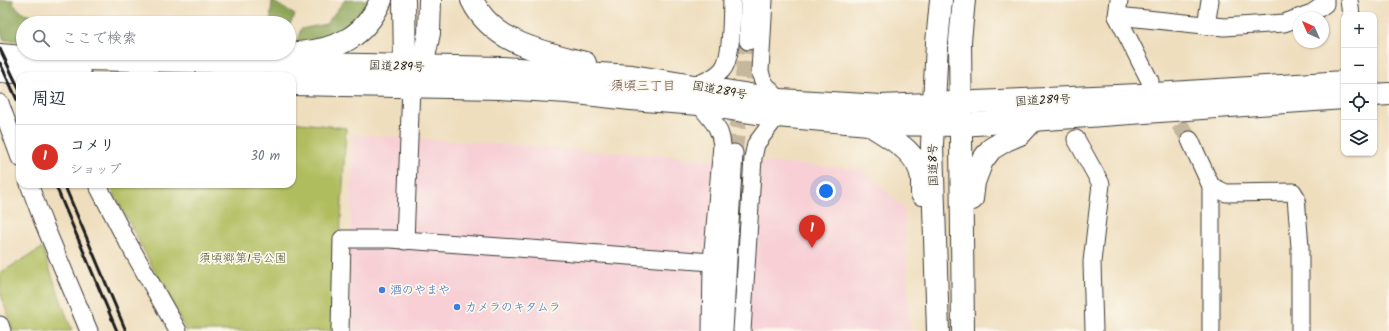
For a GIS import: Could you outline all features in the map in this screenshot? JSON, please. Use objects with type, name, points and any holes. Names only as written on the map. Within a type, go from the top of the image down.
[{"type":"highway","points":[[296,54],[322,50],[338,45],[352,37],[366,26],[376,11],[380,0]]},
{"type":"highway","points":[[404,0],[413,66],[411,87]]},
{"type":"highway","points":[[413,66],[429,33],[430,0]]},
{"type":"highway","points":[[472,0],[484,18],[495,29],[508,38],[525,46],[632,76]]},
{"type":"highway","name":"国道8号","points":[[938,331],[932,160],[937,43],[941,0]]},
{"type":"highway","points":[[963,331],[960,41],[964,0]]},
{"type":"highway","name":"国道289号","points":[[0,55],[16,56]]},
{"type":"highway","name":"国道289号","points":[[195,60],[502,68],[632,76],[697,94],[869,124],[933,115],[961,104],[1139,95],[1341,82]]},
{"type":"highway","points":[[0,72],[16,73]]},
{"type":"highway","name":"国道289号","points":[[296,84],[500,88],[568,92],[631,99],[697,94]]},
{"type":"highway","name":"国道289号","points":[[779,108],[881,106],[933,115],[961,125],[1341,98]]},
{"type":"highway","points":[[962,210],[972,199],[974,182],[982,161],[991,149],[1020,134],[1033,120]]},
{"type":"highway","points":[[869,124],[909,151],[916,162],[922,178],[923,235],[936,264]]},
{"type":"street","points":[[711,331],[712,262],[721,156],[721,134],[717,126],[710,119],[697,94],[708,81],[724,69],[727,62],[730,48],[732,0]]},
{"type":"street","points":[[748,41],[749,0]]},
{"type":"street","points":[[742,331],[753,158],[756,144],[779,108],[761,79],[760,71],[764,0]]},
{"type":"street","points":[[1206,26],[1210,0]]},
{"type":"street","points":[[1118,8],[1206,26],[1224,27],[1284,23],[1310,6],[1325,4],[1325,0]]},
{"type":"street","points":[[1349,0],[1351,12]]},
{"type":"street","points":[[1118,8],[1150,81]]},
{"type":"street","points":[[406,240],[411,87]]},
{"type":"street","points":[[0,103],[16,147]]},
{"type":"street","points":[[1076,140],[1100,184],[1092,262],[1094,331]]},
{"type":"street","points":[[1190,140],[1211,186],[1211,331]]},
{"type":"street","points":[[724,331],[734,153]]},
{"type":"street","points":[[1211,186],[1226,193],[1293,192],[1296,197],[1300,247],[1300,331]]},
{"type":"street","points":[[30,188],[89,331]]},
{"type":"street","points":[[99,188],[178,331]]},
{"type":"street","points":[[340,331],[342,239],[390,239],[712,262]]},
{"type":"street","points":[[0,325],[2,331]]},
{"type":"shaded area","points":[[353,134],[863,169],[904,208],[910,331],[348,331]]},
{"type":"green space","points":[[0,0],[13,0],[13,4],[24,14],[32,16],[16,16],[16,41],[4,40],[0,30]]},
{"type":"green space","points":[[345,0],[370,0],[365,13],[338,35],[309,43],[297,41],[301,29],[326,24]]},
{"type":"green space","points":[[272,1],[295,15],[294,16],[271,16]]},
{"type":"green space","name":"須頃郷第1号公園","points":[[296,122],[346,128],[335,331],[186,331],[111,188],[296,188]]},
{"type":"green space","points":[[42,248],[72,331],[13,331],[0,291],[0,273]]},
{"type":"tunnel","points":[[734,153],[748,41]]},
{"type":"tunnel","points":[[1165,103],[1190,140]]},
{"type":"railway","points":[[0,49],[16,83]]},
{"type":"railway","points":[[0,63],[16,97]]},
{"type":"railway","points":[[57,188],[117,331]]},
{"type":"railway","points":[[66,188],[126,331]]},
{"type":"place","name":"コメリ","points":[[812,248]]},
{"type":"place","name":"酒のやまや","points":[[382,290]]},
{"type":"place","name":"カメラのキタムラ","points":[[457,307]]},
{"type":"district","name":"須頃三丁目","points":[[643,85]]}]
